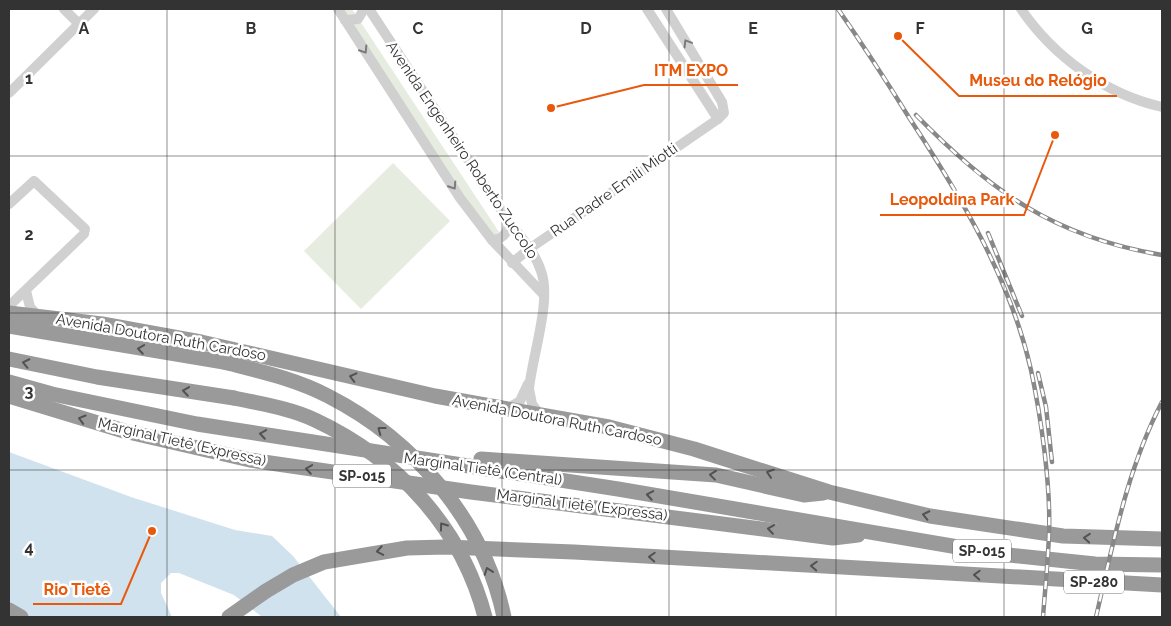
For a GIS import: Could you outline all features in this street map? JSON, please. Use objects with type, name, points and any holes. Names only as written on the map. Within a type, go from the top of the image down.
[{"type":"highway","name":"Avenida Doutora Ruth Cardoso","points":[[9,313],[102,324],[210,343],[398,388],[655,438],[829,492],[930,516],[1063,536],[1162,539]]},
{"type":"highway","points":[[9,326],[224,362],[290,380],[327,395],[372,422],[410,453],[450,498],[468,526],[483,557],[504,617]]},
{"type":"highway","points":[[9,360],[97,377],[234,398],[290,411],[314,420],[368,451],[394,470],[430,507],[453,538],[468,570],[485,617]]},
{"type":"highway","name":"Marginal Tietê (Central)","points":[[9,382],[114,408],[197,424],[618,489],[871,532]]},
{"type":"highway","name":"Marginal Tietê (Expressa)","points":[[9,396],[124,431],[259,461],[471,492],[833,538],[871,532],[998,554],[1061,561],[1162,565]]},
{"type":"highway","points":[[285,437],[302,431],[431,455],[548,465],[716,475],[804,495],[829,492]]},
{"type":"highway","points":[[1136,539],[1150,547],[1162,548]]},
{"type":"highway","name":"SP-280","points":[[229,617],[244,605],[286,579],[324,562],[382,551],[446,546],[1162,585]]},
{"type":"highway","points":[[9,610],[21,617]]},
{"type":"street","points":[[64,9],[79,24]]},
{"type":"street","points":[[9,93],[94,9]]},
{"type":"street","name":"Avenida Engenheiro Roberto Zuccolo","points":[[338,9],[460,198],[492,240],[544,296]]},
{"type":"street","points":[[345,20],[352,21],[358,19],[364,9]]},
{"type":"street","name":"Avenida Engenheiro Roberto Zuccolo","points":[[370,9],[509,222],[530,249],[541,270],[544,296],[530,376],[530,398],[540,415]]},
{"type":"street","points":[[648,9],[718,119],[724,113],[722,102],[666,9]]},
{"type":"street","points":[[1021,9],[1040,35],[1087,75],[1137,99],[1162,107]]},
{"type":"street","name":"Rua Padre Emili Miotti","points":[[512,263],[718,119]]},
{"type":"street","points":[[9,204],[33,181],[38,183],[85,229],[84,234],[9,306]]},
{"type":"street","points":[[492,240],[497,240],[506,234],[509,222]]},
{"type":"street","points":[[26,290],[30,307],[38,316]]},
{"type":"street","name":"Avenida Engenheiro Roberto Zuccolo","points":[[507,409],[520,401],[530,376]]},
{"type":"shaded area","points":[[341,9],[352,9],[499,232],[491,237]]},
{"type":"shaded area","points":[[393,163],[450,221],[361,309],[304,251]]},
{"type":"water","points":[[9,452],[131,497],[235,530],[272,536],[293,556],[341,617],[262,617],[234,595],[179,573],[171,573],[161,583],[161,593],[172,617],[19,617],[9,606]]},
{"type":"railway","points":[[838,9],[893,91],[965,208],[997,271],[1022,336],[1031,370],[1038,409],[1048,495],[1049,544],[1043,617]]},
{"type":"railway","points":[[916,115],[971,167],[1027,207],[1057,223],[1089,236],[1124,247],[1162,255]]},
{"type":"railway","points":[[988,233],[1022,316]]},
{"type":"railway","points":[[1038,373],[1046,407],[1052,462]]},
{"type":"railway","points":[[1096,617],[1130,480],[1150,427],[1162,402]]},
{"type":"place","name":"Museu do Relógio","points":[[898,36]]},
{"type":"place","name":"ITM EXPO","points":[[551,108]]},
{"type":"place","name":"Leopoldina Park","points":[[1055,135]]},
{"type":"place","name":"Rio Tietê","points":[[152,531]]}]
